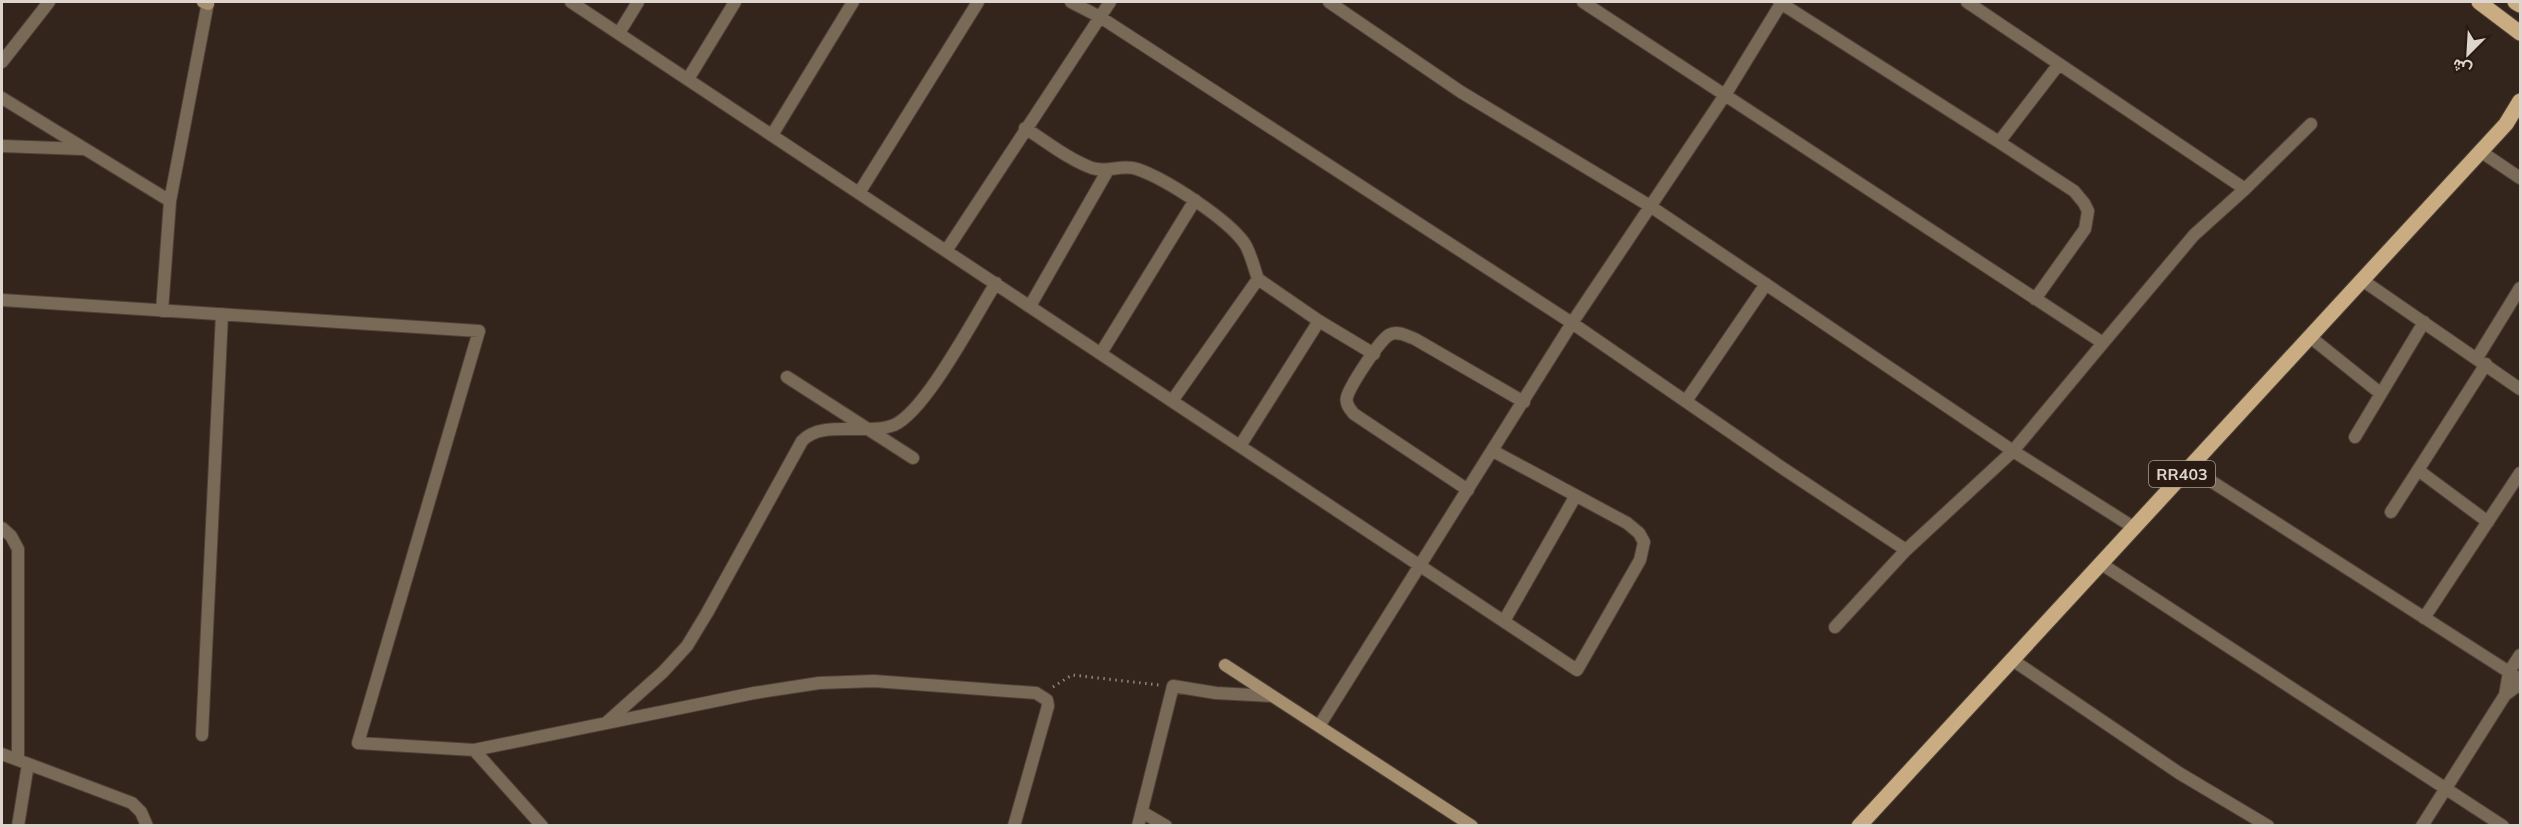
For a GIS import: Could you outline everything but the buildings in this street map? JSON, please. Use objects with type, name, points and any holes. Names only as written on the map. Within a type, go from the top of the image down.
[{"type":"main road","points":[[2479,2],[2520,33]]},
{"type":"main road","points":[[2515,2],[2520,4]]},
{"type":"main road","name":"RR403","points":[[1859,825],[2480,152],[2513,122],[2520,101]]},
{"type":"street","points":[[2,62],[49,2]]},
{"type":"street","points":[[162,311],[170,201],[206,2]]},
{"type":"street","points":[[571,2],[1577,670],[1640,560],[1644,542],[1639,533],[1626,524],[1493,451]]},
{"type":"street","points":[[619,33],[638,2]]},
{"type":"street","points":[[688,79],[735,2]]},
{"type":"street","points":[[772,135],[854,2]]},
{"type":"street","points":[[859,193],[978,2]]},
{"type":"street","points":[[1071,2],[1100,17],[1572,323],[1906,550]]},
{"type":"street","points":[[946,251],[1110,2]]},
{"type":"street","points":[[1329,2],[1461,92],[1650,206],[2013,451],[2133,527]]},
{"type":"street","points":[[1584,2],[2103,343]]},
{"type":"street","points":[[1320,726],[1572,323],[1725,95],[1781,2],[2073,191],[2088,211],[2085,230],[2035,299]]},
{"type":"street","points":[[1967,2],[2245,189]]},
{"type":"street","points":[[1999,142],[2059,64]]},
{"type":"street","points":[[2,98],[170,201]]},
{"type":"street","points":[[1835,627],[1906,550],[2013,451],[2194,235],[2311,124]]},
{"type":"street","points":[[1025,129],[1074,160],[1093,168],[1108,170],[1119,167],[1136,168],[1170,184],[1195,200],[1245,244],[1258,279],[1319,321],[1374,354]]},
{"type":"street","points":[[2,146],[84,149]]},
{"type":"street","points":[[2480,152],[2520,178]]},
{"type":"street","points":[[1030,306],[1108,170]]},
{"type":"street","points":[[1101,353],[1195,200]]},
{"type":"street","points":[[1172,400],[1258,279]]},
{"type":"street","points":[[2362,280],[2520,389]]},
{"type":"street","points":[[605,724],[663,672],[687,646],[802,441],[813,432],[830,429],[883,428],[897,424],[910,415],[928,395],[996,284]]},
{"type":"street","points":[[1686,401],[1766,284]]},
{"type":"street","points":[[2391,512],[2481,361],[2520,288]]},
{"type":"street","points":[[2,300],[479,331],[358,743],[474,750],[754,693],[819,683],[874,681],[1035,693],[1047,700],[1047,714],[1014,825]]},
{"type":"street","points":[[202,735],[222,314]]},
{"type":"street","points":[[1240,446],[1319,321]]},
{"type":"street","points":[[2355,438],[2424,322]]},
{"type":"street","points":[[1467,490],[1354,414],[1349,408],[1347,396],[1374,354],[1388,335],[1397,333],[1415,339],[1524,402]]},
{"type":"street","points":[[2309,336],[2380,393]]},
{"type":"street","points":[[787,376],[913,458]]},
{"type":"street","points":[[2189,467],[2520,679]]},
{"type":"street","points":[[2418,470],[2488,522]]},
{"type":"street","points":[[2424,618],[2520,473]]},
{"type":"street","points":[[1504,621],[1575,497]]},
{"type":"street","points":[[2,528],[11,536],[18,549],[23,762],[18,825]]},
{"type":"street","points":[[2100,563],[2445,789],[2504,825]]},
{"type":"street","points":[[2422,825],[2505,695],[2510,672],[2520,655]]},
{"type":"street","points":[[2011,659],[2180,773],[2268,825]]},
{"type":"street","points":[[1225,665],[1463,823]]},
{"type":"street","points":[[2505,695],[2520,684]]},
{"type":"street","points":[[1138,825],[1173,686],[1216,693],[1272,696]]},
{"type":"street","points":[[474,750],[542,825]]},
{"type":"street","points":[[2,754],[132,803],[141,812],[147,825]]},
{"type":"street","points":[[1142,812],[1166,825]]},
{"type":"path","points":[[1042,696],[1072,675],[1173,686]]}]
